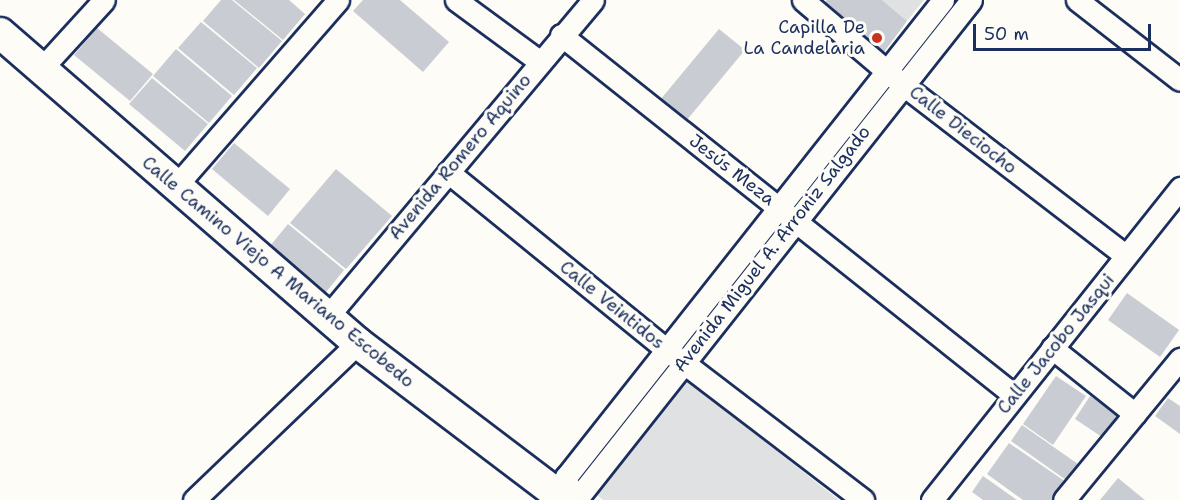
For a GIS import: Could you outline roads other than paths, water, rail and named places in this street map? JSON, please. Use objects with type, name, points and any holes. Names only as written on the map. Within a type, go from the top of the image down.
[{"type":"street","points":[[41,69],[104,0]]},
{"type":"street","points":[[175,188],[338,0]]},
{"type":"street","points":[[456,0],[539,61]]},
{"type":"street","name":"Avenida Romero Aquino","points":[[328,316],[539,61],[593,0]]},
{"type":"street","name":"Calle Dieciocho","points":[[802,0],[894,77],[1126,256]]},
{"type":"street","name":"Avenida Miguel A. Arroniz Salgado","points":[[571,500],[566,477],[675,355],[787,214],[894,77],[943,0]]},
{"type":"street","name":"Avenida Miguel A. Arroniz Salgado","points":[[894,77],[970,0]]},
{"type":"street","points":[[1077,0],[1180,80]]},
{"type":"street","name":"Calle Camino Viejo A Mariano Escobedo","points":[[0,33],[175,188],[358,343],[565,500]]},
{"type":"street","name":"Jesús Meza","points":[[561,35],[1014,395]]},
{"type":"street","name":"Calle Veintidos","points":[[448,172],[675,355],[863,500]]},
{"type":"street","name":"Calle Jacobo Jasqui","points":[[932,500],[1180,188]]},
{"type":"street","points":[[194,500],[358,343]]},
{"type":"street","points":[[1052,348],[1135,414]]},
{"type":"street","name":"Avenida Miguel A. Arroniz Salgado","points":[[576,500],[675,355]]},
{"type":"street","points":[[1064,500],[1180,359]]},
{"type":"place","name":"Capilla De La Candelaria","points":[[877,38]]}]
